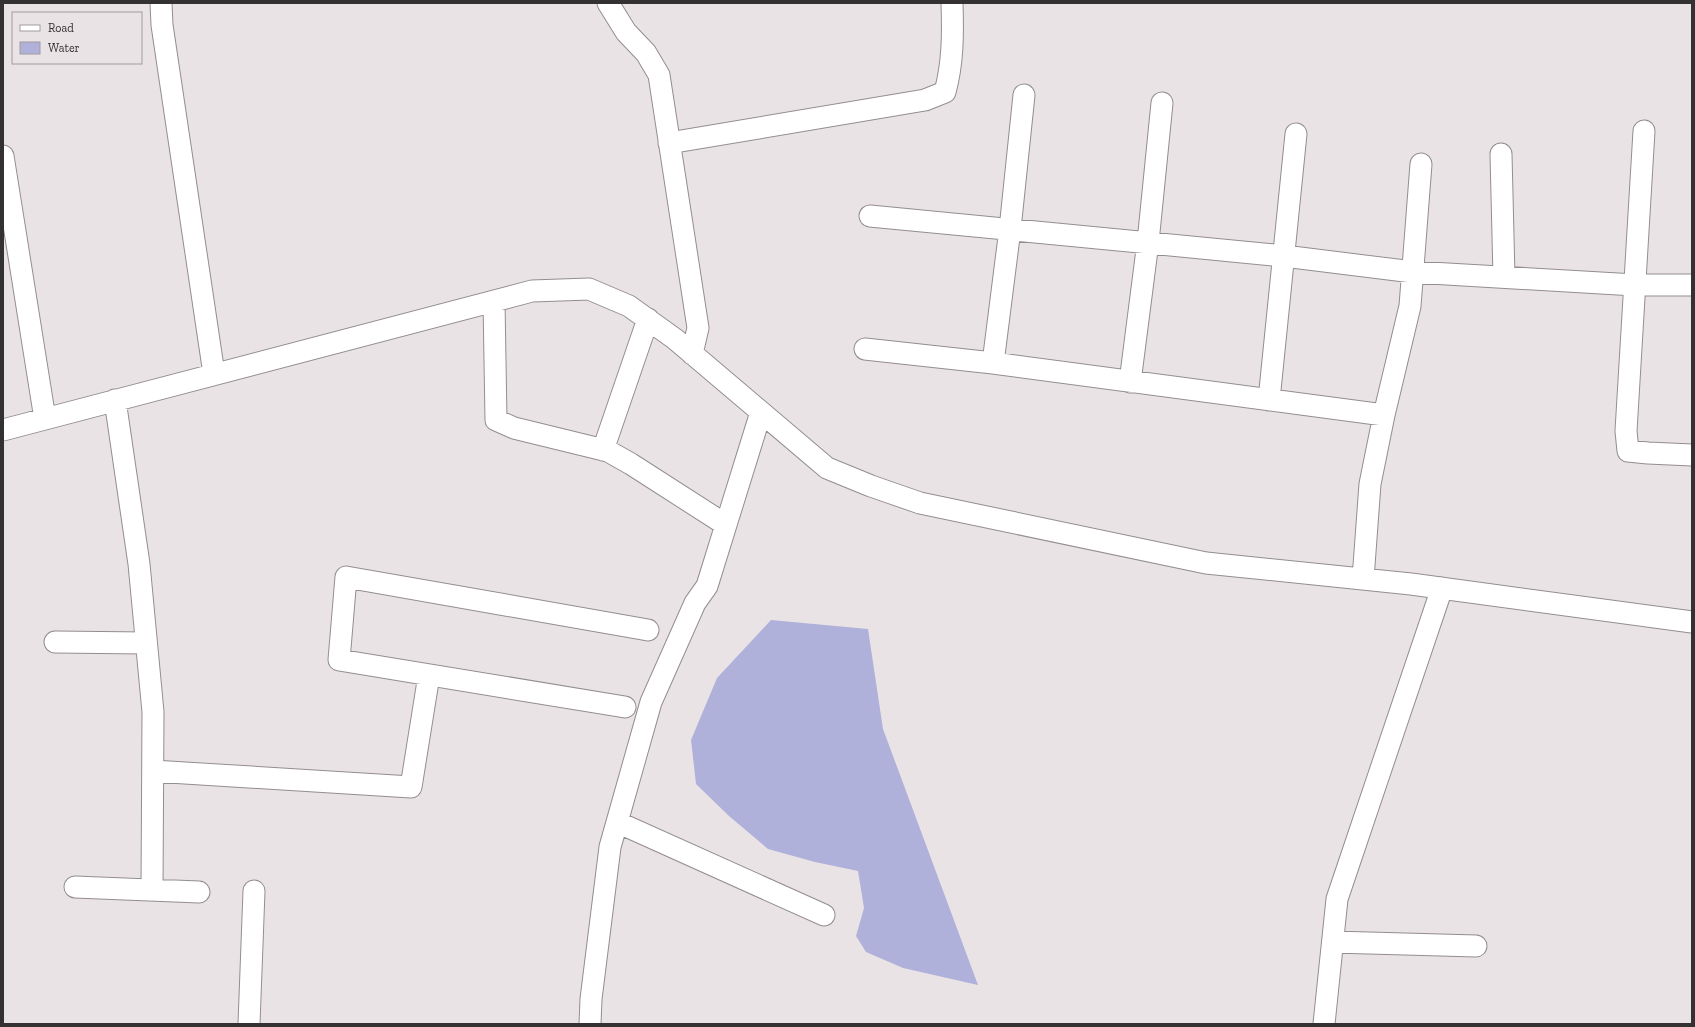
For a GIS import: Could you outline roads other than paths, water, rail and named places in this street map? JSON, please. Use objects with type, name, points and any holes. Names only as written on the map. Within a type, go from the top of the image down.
[{"type":"street","points":[[161,3],[163,33],[214,374]]},
{"type":"street","points":[[608,3],[626,32],[646,53],[659,75],[698,328],[692,354]]},
{"type":"street","points":[[669,143],[925,100],[944,92],[949,77],[953,37],[952,3]]},
{"type":"street","points":[[993,364],[1010,229],[1024,95]]},
{"type":"street","points":[[1130,382],[1148,242],[1162,103]]},
{"type":"street","points":[[1644,131],[1626,430],[1628,451],[1692,455]]},
{"type":"street","points":[[1269,400],[1296,134]]},
{"type":"street","points":[[1501,154],[1504,277]]},
{"type":"street","points":[[3,156],[45,419]]},
{"type":"street","points":[[1363,579],[1370,484],[1384,415],[1410,306],[1421,164]]},
{"type":"street","points":[[870,216],[1284,256],[1413,272],[1635,285],[1692,285]]},
{"type":"street","points":[[3,430],[532,291],[589,289],[629,306],[675,339],[827,468],[871,486],[920,502],[1206,563],[1442,588],[1692,622]]},
{"type":"street","points":[[494,301],[496,420],[514,428],[603,450],[631,464],[726,525]]},
{"type":"street","points":[[603,450],[648,319]]},
{"type":"street","points":[[865,349],[993,364],[1384,415]]},
{"type":"street","points":[[115,400],[139,564],[153,712],[152,890]]},
{"type":"street","points":[[590,1024],[591,999],[610,847],[651,702],[695,603],[707,586],[761,412]]},
{"type":"street","points":[[625,708],[339,660],[346,577],[648,630]]},
{"type":"street","points":[[1324,1024],[1338,899],[1442,588]]},
{"type":"street","points":[[55,642],[146,643]]},
{"type":"street","points":[[153,771],[410,787],[429,675]]},
{"type":"street","points":[[617,822],[824,915]]},
{"type":"street","points":[[75,887],[200,892]]},
{"type":"street","points":[[249,1024],[254,891]]},
{"type":"street","points":[[1333,942],[1476,946]]},
{"type":"water","points":[[771,620],[868,629],[883,729],[978,985],[903,968],[866,952],[856,936],[864,908],[858,871],[815,862],[768,849],[729,816],[696,784],[691,740],[717,678]]}]
